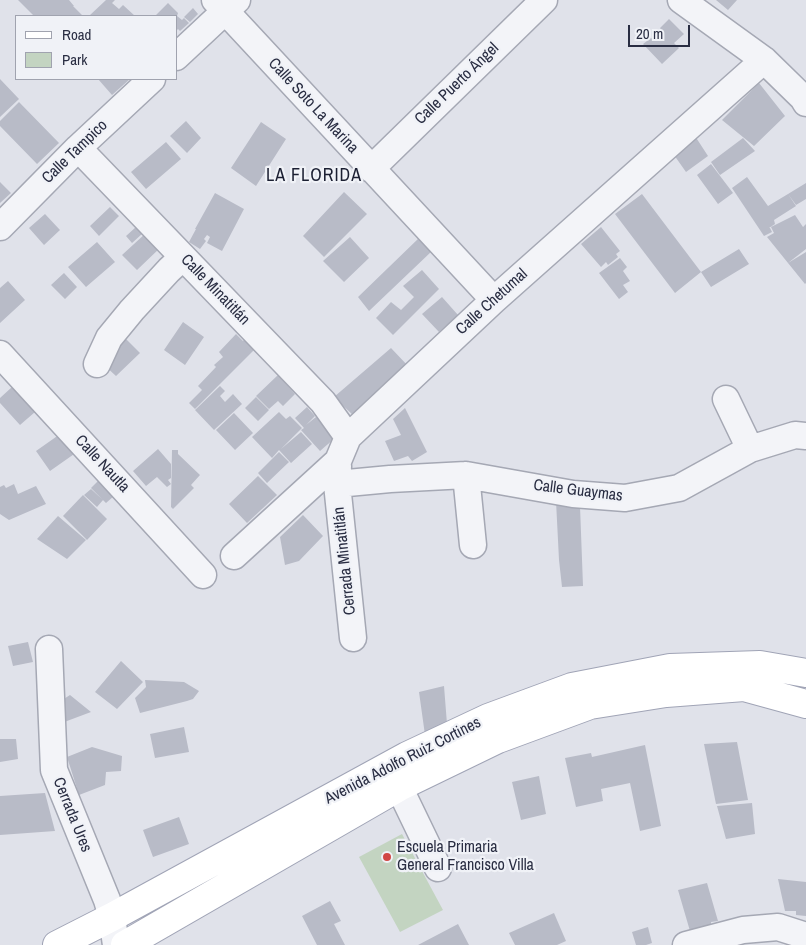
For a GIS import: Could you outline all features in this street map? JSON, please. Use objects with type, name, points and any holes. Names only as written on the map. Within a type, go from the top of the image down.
[{"type":"main road","name":"Avenida Adolfo Ruiz Cortines","points":[[57,945],[407,756],[488,718],[572,687],[670,668],[760,665],[806,673]]},
{"type":"main road","name":"Avenida Adolfo Ruiz Cortines","points":[[125,945],[399,787],[498,740],[590,705],[666,693],[744,687],[806,704]]},
{"type":"street","name":"Calle Puerto Ángel","points":[[371,169],[544,0]]},
{"type":"street","points":[[681,0],[764,60],[806,103]]},
{"type":"street","name":"Calle Soto La Marina","points":[[226,4],[371,169],[494,300]]},
{"type":"street","points":[[178,54],[226,4]]},
{"type":"street","name":"Calle Chetumal","points":[[234,556],[338,473],[348,437],[494,300],[764,60]]},
{"type":"street","name":"Calle Tampico","points":[[0,227],[78,148],[151,80]]},
{"type":"street","name":"Calle Minatitlán","points":[[78,148],[323,402],[348,437]]},
{"type":"street","points":[[96,364],[109,338],[132,310],[183,257]]},
{"type":"street","name":"Calle Nautla","points":[[0,354],[203,574]]},
{"type":"street","points":[[726,399],[750,449]]},
{"type":"street","name":"Calle Guaymas","points":[[338,473],[390,479],[466,476],[573,494],[625,498],[679,488],[750,449],[795,435],[806,436]]},
{"type":"street","name":"Cerrada Minatitlán","points":[[338,473],[353,638]]},
{"type":"street","points":[[466,476],[473,545]]},
{"type":"street","name":"Cerrada Ures","points":[[49,649],[54,770],[107,900],[112,917],[116,945]]},
{"type":"street","points":[[399,787],[438,868]]},
{"type":"street","points":[[686,945],[743,930],[778,927],[806,936]]},
{"type":"green space","points":[[402,834],[443,910],[400,932],[359,857]]},
{"type":"building","points":[[18,0],[69,0],[82,15],[33,15]]},
{"type":"building","points":[[106,0],[115,0],[112,3],[119,9],[123,5],[134,15],[90,15]]},
{"type":"building","points":[[716,0],[737,0],[728,10]]},
{"type":"building","points":[[168,3],[178,13],[177,15],[156,15]]},
{"type":"building","points":[[193,8],[198,14],[190,22],[184,17]]},
{"type":"building","points":[[178,17],[182,20],[184,18],[189,23],[180,31],[178,29]]},
{"type":"building","points":[[669,19],[684,34],[674,43],[679,48],[662,64],[643,44],[651,38],[654,40],[663,32],[660,28]]},
{"type":"building","points":[[0,79],[19,99],[0,117]]},
{"type":"building","points":[[99,80],[129,80],[112,95]]},
{"type":"building","points":[[759,83],[785,116],[754,146],[722,120]]},
{"type":"building","points":[[19,102],[59,143],[37,164],[0,126],[0,121]]},
{"type":"building","points":[[186,121],[201,138],[187,153],[170,136]]},
{"type":"building","points":[[261,122],[286,139],[256,186],[231,168]]},
{"type":"building","points":[[695,136],[708,156],[686,172],[674,155]]},
{"type":"building","points":[[743,138],[755,151],[720,175],[711,162]]},
{"type":"building","points":[[166,142],[181,159],[146,189],[131,172]]},
{"type":"building","points":[[711,164],[733,193],[718,204],[697,175]]},
{"type":"building","points":[[747,177],[768,206],[788,194],[796,206],[774,220],[775,224],[769,228],[772,232],[764,236],[732,188]]},
{"type":"building","points":[[0,182],[11,193],[0,203]]},
{"type":"building","points":[[806,183],[806,199],[796,205],[788,194]]},
{"type":"building","points":[[344,192],[367,214],[324,257],[303,236]]},
{"type":"building","points":[[215,193],[244,209],[222,251],[207,243],[210,237],[207,235],[204,239],[206,241],[200,249],[189,242]]},
{"type":"building","points":[[642,194],[701,272],[675,293],[615,214]]},
{"type":"building","points":[[110,207],[119,216],[99,236],[90,226]]},
{"type":"building","points":[[45,214],[60,230],[44,245],[29,228]]},
{"type":"building","points":[[795,215],[803,227],[806,224],[806,249],[788,263],[767,237],[774,233],[771,227]]},
{"type":"building","points":[[136,227],[142,234],[132,243],[126,236]]},
{"type":"building","points":[[601,227],[620,251],[616,254],[618,257],[608,265],[606,262],[601,267],[581,244]]},
{"type":"building","points":[[146,233],[161,247],[137,270],[122,255]]},
{"type":"building","points":[[350,237],[369,258],[344,282],[323,261]]},
{"type":"building","points":[[419,238],[432,251],[369,311],[358,297]]},
{"type":"building","points":[[97,242],[115,262],[86,287],[68,267]]},
{"type":"building","points":[[739,249],[749,264],[711,287],[701,272]]},
{"type":"building","points":[[806,252],[806,283],[805,284],[788,263]]},
{"type":"building","points":[[620,258],[627,267],[623,271],[630,281],[623,285],[628,292],[619,299],[599,273]]},
{"type":"building","points":[[422,270],[439,289],[393,335],[376,318],[391,302],[401,310],[414,297],[403,286]]},
{"type":"building","points":[[64,273],[77,287],[65,299],[51,285]]},
{"type":"building","points":[[8,281],[25,300],[0,323],[0,288]]},
{"type":"building","points":[[442,297],[458,315],[439,332],[422,314]]},
{"type":"building","points":[[183,322],[204,337],[185,365],[164,350]]},
{"type":"building","points":[[236,334],[243,341],[245,339],[255,349],[195,409],[189,403],[202,390],[198,386],[216,367],[214,365],[223,357],[219,352]]},
{"type":"building","points":[[124,337],[140,353],[116,376],[103,364]]},
{"type":"building","points":[[391,348],[409,367],[355,417],[334,397]]},
{"type":"building","points":[[278,375],[295,394],[283,406],[278,401],[269,409],[256,396]]},
{"type":"building","points":[[220,386],[225,391],[220,396],[225,402],[233,394],[242,404],[214,430],[195,410]]},
{"type":"building","points":[[12,387],[35,412],[20,425],[0,403],[0,398]]},
{"type":"building","points":[[256,397],[269,410],[258,421],[245,408]]},
{"type":"building","points":[[307,407],[315,416],[306,425],[316,417],[335,438],[320,451],[301,430],[304,428],[295,418]]},
{"type":"building","points":[[405,408],[427,452],[412,461],[408,456],[394,461],[385,441],[401,435],[393,419]]},
{"type":"building","points":[[279,412],[286,419],[290,416],[302,428],[281,449],[301,432],[312,444],[291,463],[279,450],[272,458],[252,437]]},
{"type":"building","points":[[234,413],[253,433],[235,450],[216,430]]},
{"type":"building","points":[[63,432],[77,452],[50,471],[36,451]]},
{"type":"building","points":[[158,449],[171,464],[171,478],[168,480],[171,484],[167,487],[157,477],[146,486],[133,471]]},
{"type":"building","points":[[172,450],[178,450],[178,454],[200,475],[191,485],[194,488],[173,509],[171,507]]},
{"type":"building","points":[[279,452],[289,462],[267,483],[258,473]]},
{"type":"building","points":[[258,476],[277,495],[247,523],[229,504]]},
{"type":"building","points":[[99,480],[114,496],[106,503],[91,488]]},
{"type":"building","points":[[14,484],[18,494],[36,486],[46,504],[9,520],[0,514],[0,487],[4,485],[6,488]]},
{"type":"building","points":[[91,489],[103,500],[97,507],[84,495]]},
{"type":"building","points":[[83,495],[107,519],[87,540],[63,516]]},
{"type":"building","points":[[556,501],[580,506],[583,586],[562,587]]},
{"type":"building","points":[[303,515],[323,536],[299,561],[285,565],[280,537]]},
{"type":"building","points":[[58,516],[86,540],[67,559],[37,539]]},
{"type":"building","points":[[28,642],[33,662],[13,666],[8,646]]},
{"type":"building","points":[[121,661],[143,682],[117,709],[95,692]]},
{"type":"building","points":[[145,680],[184,682],[199,691],[193,699],[140,713],[135,698],[146,687]]},
{"type":"building","points":[[444,686],[447,724],[425,735],[419,692]]},
{"type":"building","points":[[70,695],[91,712],[59,724],[56,704]]},
{"type":"building","points":[[184,727],[189,752],[155,758],[150,734]]},
{"type":"building","points":[[0,739],[16,739],[18,759],[0,762]]},
{"type":"building","points":[[737,742],[748,800],[716,804],[704,744]]},
{"type":"building","points":[[645,745],[661,826],[640,831],[630,783],[601,789],[603,801],[576,807],[565,758],[591,753],[592,757]]},
{"type":"building","points":[[92,747],[122,756],[121,771],[106,772],[105,785],[79,795],[67,757]]},
{"type":"building","points":[[539,776],[546,814],[521,820],[512,782]]},
{"type":"building","points":[[45,793],[55,831],[0,835],[0,796]]},
{"type":"building","points":[[752,803],[755,834],[726,839],[717,806]]},
{"type":"building","points":[[179,817],[189,844],[153,857],[143,830]]},
{"type":"building","points":[[778,879],[806,882],[806,916],[796,915],[796,911],[785,911]]},
{"type":"building","points":[[707,883],[718,921],[690,931],[678,890]]},
{"type":"building","points":[[330,901],[341,921],[334,924],[345,945],[317,945],[302,916]]},
{"type":"building","points":[[554,913],[566,941],[557,945],[515,945],[509,933]]},
{"type":"building","points":[[458,924],[469,945],[418,945]]},
{"type":"building","points":[[648,927],[652,943],[636,945],[632,932]]},
{"type":"place","name":"Escuela Primaria General Francisco Villa","points":[[387,857]]},
{"type":"district","name":"LA FLORIDA","points":[[314,176]]}]
